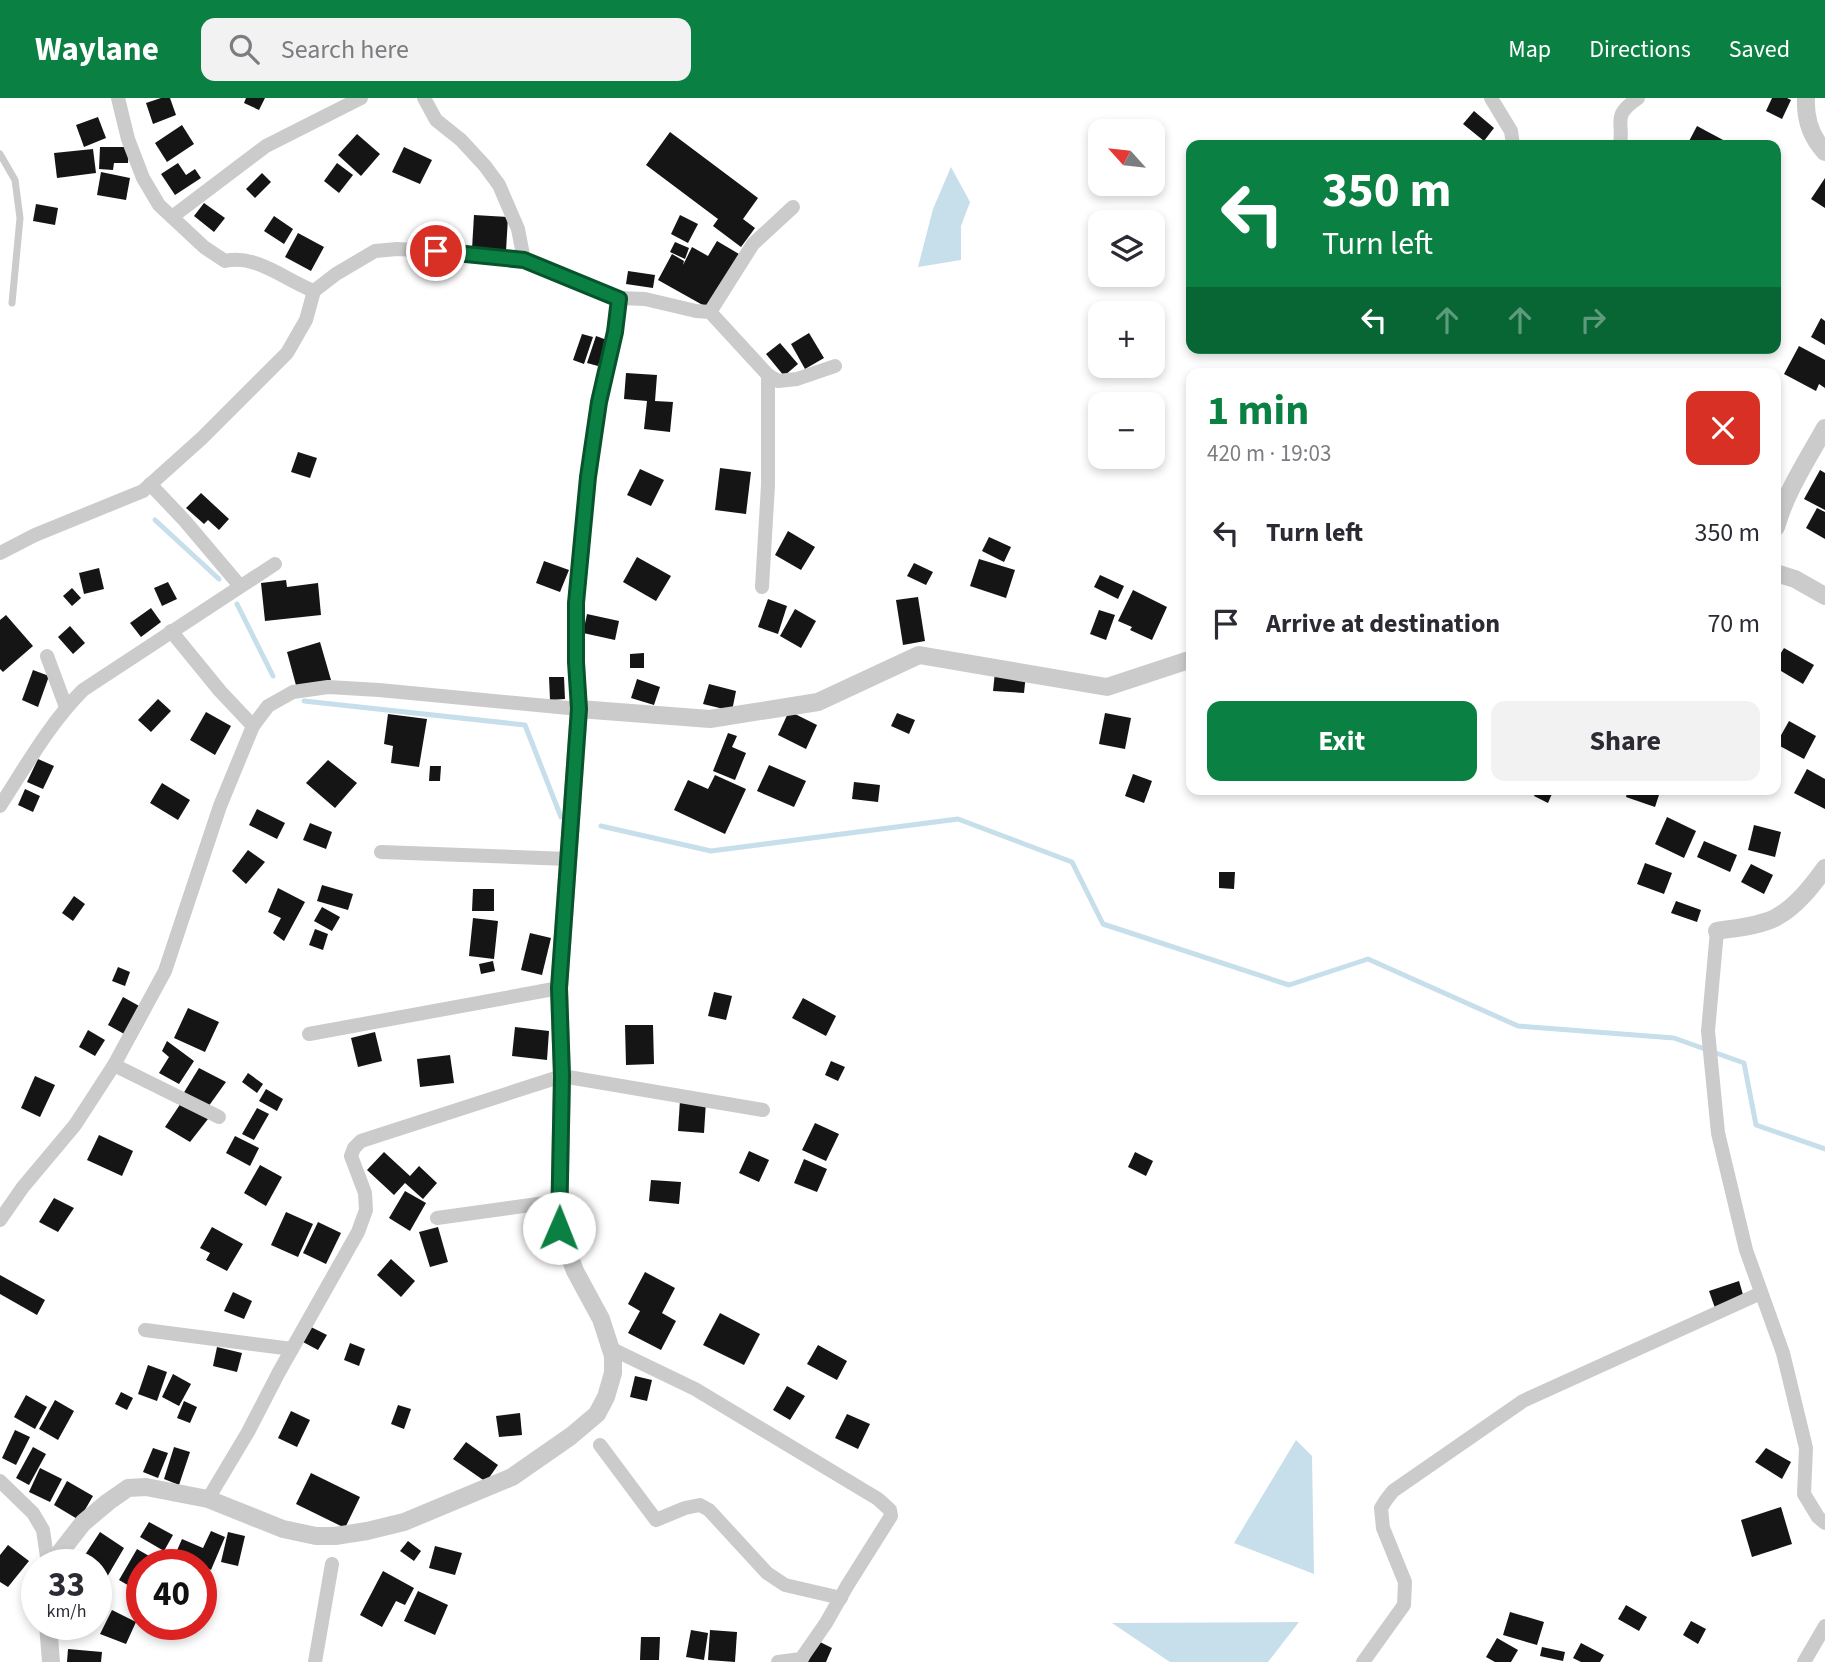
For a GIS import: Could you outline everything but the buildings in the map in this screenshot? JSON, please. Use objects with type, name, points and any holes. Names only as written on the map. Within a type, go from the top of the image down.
[{"type":"street","points":[[118,98],[128,139],[159,205],[204,247],[225,261],[238,258],[262,265],[314,291]]},
{"type":"street","points":[[172,217],[266,146],[361,98]]},
{"type":"street","points":[[425,98],[436,120],[461,140],[499,185],[518,229],[524,260]]},
{"type":"street","points":[[1491,98],[1514,140]]},
{"type":"street","points":[[1620,140],[1620,116],[1625,107],[1638,98]]},
{"type":"street","points":[[1806,98],[1806,116],[1825,152]]},
{"type":"street","points":[[710,312],[753,244],[793,207]]},
{"type":"street","points":[[0,554],[35,535],[143,491],[202,438],[286,354],[306,320],[314,291],[375,250],[436,251],[524,260],[619,299],[645,299],[710,312],[768,375],[778,381],[797,379],[835,366]]},
{"type":"street","points":[[62,1549],[83,1524],[108,1502],[128,1489],[146,1487],[208,1499],[283,1530],[316,1536],[356,1533],[404,1522],[512,1477],[571,1436],[597,1414],[606,1397],[613,1373],[613,1356],[601,1319],[575,1271],[559,1228],[562,1076],[559,988],[579,709],[576,603],[588,477],[619,299]]},
{"type":"street","points":[[762,587],[768,485],[768,375]]},
{"type":"street","points":[[1781,510],[1825,428]]},
{"type":"street","points":[[150,484],[240,586]]},
{"type":"street","points":[[0,806],[66,707],[83,691],[275,564]]},
{"type":"street","points":[[1781,575],[1795,579],[1825,596]]},
{"type":"street","points":[[171,631],[220,691],[253,726]]},
{"type":"street","points":[[0,1220],[5,1201],[75,1125],[114,1065],[164,971],[220,806],[253,726],[268,705],[293,692],[328,687],[379,690],[710,719],[818,702],[919,655],[1107,687],[1186,661]]},
{"type":"street","points":[[47,656],[66,707]]},
{"type":"street","points":[[381,852],[568,859]]},
{"type":"street","points":[[1825,868],[1803,897],[1775,918],[1717,931],[1709,1038],[1718,1133],[1746,1250],[1783,1353],[1806,1448],[1804,1494],[1818,1517],[1825,1523]]},
{"type":"street","points":[[309,1034],[559,988]]},
{"type":"street","points":[[114,1065],[219,1116]]},
{"type":"street","points":[[208,1499],[358,1232],[366,1210],[365,1193],[351,1156],[354,1148],[361,1142],[562,1076],[763,1110]]},
{"type":"street","points":[[437,1218],[560,1201]]},
{"type":"street","points":[[1363,1662],[1404,1605],[1405,1582],[1383,1528],[1381,1508],[1393,1492],[1523,1401],[1762,1293]]},
{"type":"street","points":[[145,1330],[292,1349]]},
{"type":"street","points":[[610,1348],[695,1389],[878,1499],[890,1510],[891,1516],[885,1528],[801,1658],[778,1662]]},
{"type":"street","points":[[600,1445],[656,1520],[700,1505],[709,1510],[767,1573],[785,1586],[841,1598]]},
{"type":"street","points":[[0,1480],[33,1513],[43,1530],[46,1549]]},
{"type":"street","points":[[315,1662],[332,1564]]},
{"type":"street","points":[[1804,1662],[1825,1626]]},
{"type":"street","points":[[49,1640],[51,1662]]},
{"type":"lane","points":[[0,154],[15,180],[20,218],[12,303]]},
{"type":"water","points":[[951,167],[970,202],[961,226],[961,260],[918,267],[933,209]]},
{"type":"water","points":[[1296,1440],[1312,1456],[1314,1574],[1234,1543]]},
{"type":"water","points":[[1299,1622],[1268,1662],[1170,1662],[1112,1623]]},
{"type":"waterway","points":[[155,520],[219,579]]},
{"type":"waterway","points":[[237,604],[273,676]]},
{"type":"waterway","points":[[304,701],[525,725],[561,817]]},
{"type":"waterway","points":[[601,826],[711,851],[958,819],[1072,862],[1103,924],[1289,985],[1368,959],[1518,1026],[1674,1038],[1744,1063],[1756,1125],[1825,1149]]},
{"type":"route","points":[[436,251],[524,260],[619,299],[588,477],[576,603],[579,709],[559,988],[562,1076],[559,1228]]}]
